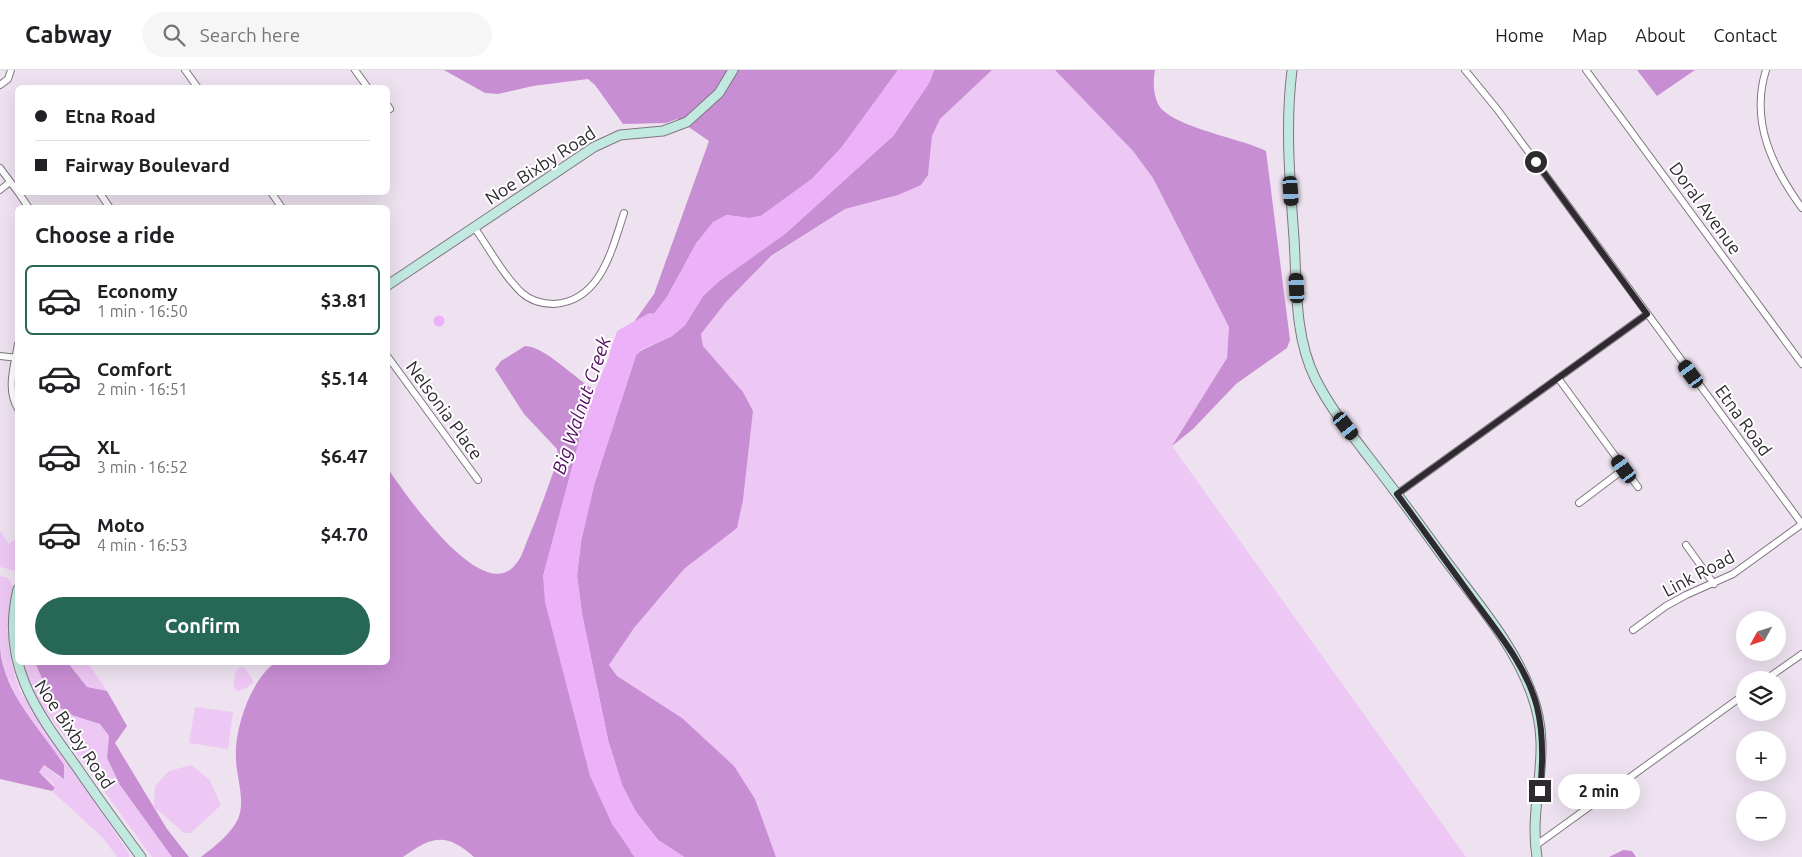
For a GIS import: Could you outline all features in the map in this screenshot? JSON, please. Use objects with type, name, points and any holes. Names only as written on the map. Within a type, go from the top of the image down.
[{"type":"street","points":[[0,85],[8,78],[11,70]]},
{"type":"street","points":[[187,70],[196,85]]},
{"type":"street","points":[[355,70],[366,85]]},
{"type":"street","name":"Noe Bixby Road","points":[[390,284],[607,140],[620,135],[663,131],[686,122],[719,94],[733,70]]},
{"type":"street","points":[[1292,70],[1289,148],[1298,311],[1303,342],[1315,377],[1330,403],[1494,627],[1518,664],[1533,695],[1538,716],[1542,750],[1542,771],[1534,829],[1537,857]]},
{"type":"street","name":"Etna Road","points":[[1465,70],[1497,109],[1802,524]]},
{"type":"street","name":"Doral Avenue","points":[[1586,70],[1802,364]]},
{"type":"street","points":[[1766,70],[1761,94],[1761,109],[1762,126],[1769,153],[1779,174],[1802,208]]},
{"type":"street","points":[[0,168],[15,188]]},
{"type":"street","points":[[0,190],[10,182]]},
{"type":"street","points":[[474,228],[522,293],[539,302],[557,304],[576,297],[597,280],[604,267],[624,213]]},
{"type":"street","points":[[1397,494],[1647,314]]},
{"type":"street","points":[[0,356],[15,357]]},
{"type":"street","name":"Nelsonia Place","points":[[390,360],[478,480]]},
{"type":"street","points":[[15,363],[11,386],[12,398],[15,404]]},
{"type":"street","points":[[1558,378],[1638,487]]},
{"type":"street","points":[[1579,502],[1624,469]]},
{"type":"street","name":"Link Road","points":[[1633,630],[1672,602],[1732,574],[1802,524]]},
{"type":"street","points":[[1686,545],[1714,584]]},
{"type":"street","name":"Noe Bixby Road","points":[[15,603],[12,618],[12,637],[15,662]]},
{"type":"street","points":[[1778,671],[1802,654]]},
{"type":"street","name":"Noe Bixby Road","points":[[16,665],[27,695],[141,857]]},
{"type":"street","points":[[1535,846],[1736,701]]},
{"type":"shaded area","points":[[444,70],[898,70],[842,147],[812,179],[761,216],[749,218],[726,215],[697,242],[667,297],[653,315],[624,336],[654,294],[709,141],[677,119],[666,123],[623,124],[595,85],[588,79],[533,86],[498,94],[485,93]]},
{"type":"shaded area","points":[[898,70],[934,70],[929,83],[893,136],[786,233],[719,281],[703,296],[685,325],[672,336],[642,349],[636,355],[594,485],[581,541],[577,576],[582,614],[608,740],[622,785],[636,812],[658,840],[684,857],[635,857],[612,824],[590,776],[545,602],[543,576],[589,404],[612,350],[624,336],[653,315],[667,297],[697,242],[713,222],[726,215],[749,218],[761,216],[812,179],[842,147]]},
{"type":"shaded area","points":[[934,70],[992,70],[940,119],[932,136],[928,175],[921,185],[898,195],[845,209],[771,256],[726,302],[701,334],[703,346],[743,392],[753,411],[743,500],[737,528],[684,569],[634,628],[609,665],[617,676],[682,718],[734,766],[755,799],[776,857],[684,857],[658,840],[636,812],[622,785],[608,740],[582,614],[577,576],[581,541],[594,485],[636,355],[642,350],[672,336],[685,325],[703,296],[719,281],[786,233],[893,136],[929,83]]},
{"type":"shaded area","points":[[992,70],[1055,70],[1133,151],[1153,178],[1229,327],[1227,358],[1172,446],[1466,857],[776,857],[755,799],[682,718],[617,676],[609,665],[634,628],[684,569],[737,527],[743,500],[753,411],[743,392],[703,346],[701,334],[726,302],[771,257],[845,209],[898,195],[928,175],[932,136],[940,119]]},
{"type":"shaded area","points":[[1055,70],[1155,70],[1155,96],[1158,104],[1165,112],[1191,126],[1266,151],[1290,340],[1287,348],[1236,384],[1193,429],[1172,446],[1227,358],[1229,327],[1153,178],[1133,151]]},
{"type":"shaded area","points":[[1637,70],[1695,70],[1657,96]]},
{"type":"shaded area","points":[[437,316],[441,316],[444,321],[443,325],[437,326],[434,323],[434,319]]},
{"type":"shaded area","points":[[525,346],[533,347],[551,357],[595,390],[589,404],[543,577],[631,852],[635,857],[474,857],[447,840],[439,840],[422,845],[403,857],[201,857],[227,835],[238,819],[241,797],[236,765],[238,733],[241,719],[252,692],[267,670],[273,665],[390,665],[390,472],[445,541],[465,559],[483,571],[501,574],[519,560],[536,521],[558,459],[557,449],[524,414],[495,369],[501,361]]},
{"type":"shaded area","points":[[0,531],[9,544],[15,540],[15,571],[0,567]]},
{"type":"shaded area","points":[[0,576],[8,578],[12,585],[8,619],[8,640],[11,661],[20,691],[129,853],[129,857],[117,857],[103,838],[52,791],[55,788],[52,782],[39,772],[44,765],[60,778],[53,749],[23,710],[5,672],[0,648]]},
{"type":"shaded area","points":[[0,648],[8,680],[24,710],[64,765],[64,779],[44,765],[39,772],[55,788],[52,791],[0,779]]},
{"type":"shaded area","points":[[22,665],[36,665],[52,700],[100,724],[109,736],[107,758],[120,785],[172,857],[152,857],[31,690]]},
{"type":"shaded area","points":[[36,665],[70,665],[87,687],[107,691],[127,726],[115,743],[167,829],[189,857],[172,857],[120,785],[107,758],[109,736],[100,724],[72,715],[52,700]]},
{"type":"shaded area","points":[[70,665],[89,665],[107,691],[87,687]]},
{"type":"shaded area","points":[[240,667],[246,669],[254,682],[245,689],[237,691],[233,686],[236,671]]},
{"type":"shaded area","points":[[195,707],[233,712],[228,749],[189,743]]},
{"type":"shaded area","points":[[191,765],[209,779],[221,805],[191,833],[184,833],[154,807],[155,786],[169,771]]},
{"type":"shaded area","points":[[1623,850],[1632,851],[1636,857],[1609,857]]},
{"type":"waterway","name":"Big Walnut Creek","points":[[615,356],[622,335],[651,319]]},
{"type":"route","points":[[1536,162],[1647,314],[1397,494],[1494,627],[1528,682],[1536,706],[1542,742],[1540,791]]}]
